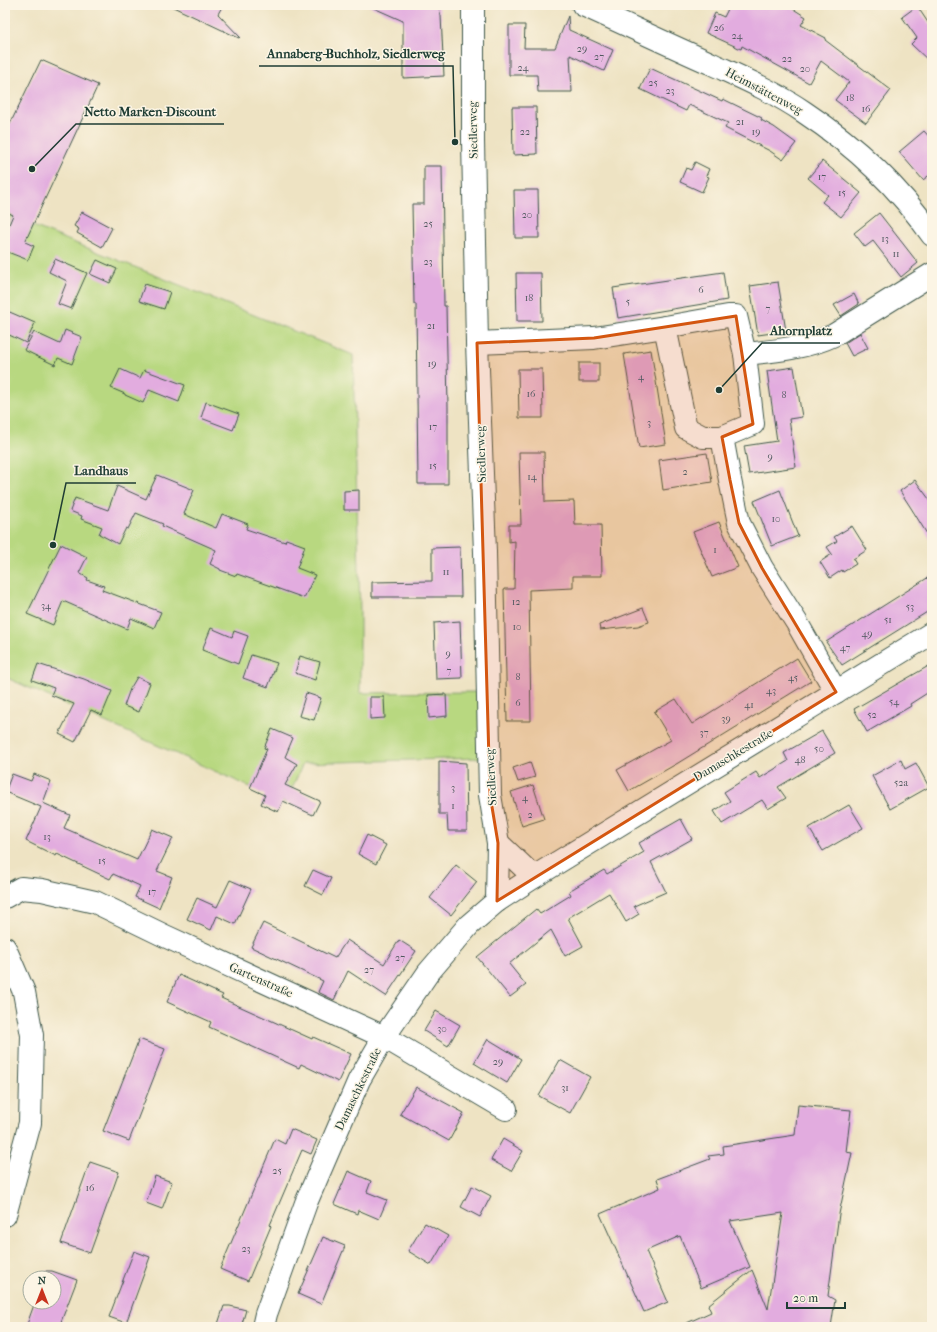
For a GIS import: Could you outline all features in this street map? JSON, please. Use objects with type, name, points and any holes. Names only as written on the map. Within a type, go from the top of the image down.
[{"type":"street","name":"Siedlerweg","points":[[473,5],[473,142],[477,343],[485,552],[490,794],[498,843],[497,901]]},
{"type":"street","name":"Heimstättenweg","points":[[583,5],[768,90],[804,111],[850,145],[877,170],[923,222],[932,236]]},
{"type":"street","points":[[745,354],[767,352],[819,342],[834,335],[932,274]]},
{"type":"street","points":[[477,343],[594,338],[728,316],[736,316],[745,354],[753,424],[722,438],[703,436],[686,428],[665,327]]},
{"type":"street","points":[[722,438],[739,523],[762,568],[797,623],[836,692]]},
{"type":"street","name":"Damaschkestraße","points":[[263,1327],[266,1314],[306,1203],[359,1080],[384,1037],[428,973],[469,925],[497,901],[534,877],[932,632]]},
{"type":"street","points":[[498,843],[534,877]]},
{"type":"street","name":"Gartenstraße","points":[[5,897],[21,888],[42,890],[95,902],[384,1037],[506,1109]]},
{"type":"street","points":[[5,948],[24,992],[32,1035],[30,1123],[5,1215]]},
{"type":"highlighted area","points":[[736,316],[753,424],[722,437],[739,523],[762,568],[836,692],[497,901],[498,843],[490,795],[477,343],[594,338]]},
{"type":"green space","points":[[5,213],[38,228],[353,355],[360,611],[360,693],[480,692],[483,758],[303,763],[286,803],[5,677]]},
{"type":"building","points":[[169,5],[223,5],[218,14],[240,37],[239,38]]},
{"type":"building","points":[[367,5],[438,5],[441,16],[444,76],[403,78],[403,21]]},
{"type":"building","points":[[730,5],[787,5],[806,17],[801,25],[826,38],[825,40],[891,90],[866,123],[835,100],[849,82],[821,61],[809,83],[742,46],[741,49],[706,33],[715,13],[724,17]]},
{"type":"building","points":[[917,6],[929,24],[932,22],[932,64],[911,44],[917,38],[902,17]]},
{"type":"building","points":[[568,16],[569,30],[613,50],[604,71],[570,55],[572,92],[538,92],[537,75],[509,75],[509,25],[525,25],[524,48],[555,48]]},
{"type":"building","points":[[41,60],[98,85],[25,242],[34,246],[28,260],[5,251],[5,234],[13,215],[5,211],[5,122],[10,124]]},
{"type":"building","points":[[650,68],[722,101],[723,99],[762,118],[761,120],[774,127],[796,143],[783,160],[770,151],[725,128],[728,123],[689,105],[686,111],[640,89]]},
{"type":"building","points":[[512,107],[536,107],[537,154],[513,155]]},
{"type":"building","points":[[924,131],[932,140],[932,173],[923,180],[899,152]]},
{"type":"building","points":[[822,161],[861,193],[841,217],[822,202],[828,195],[808,178]]},
{"type":"building","points":[[695,162],[709,169],[706,176],[709,177],[702,192],[680,182],[686,168],[691,170]]},
{"type":"building","points":[[424,166],[442,166],[444,306],[446,306],[448,407],[448,484],[418,484],[416,304],[414,304],[412,204],[424,204]]},
{"type":"building","points":[[514,190],[538,190],[539,238],[515,238]]},
{"type":"building","points":[[82,212],[112,228],[102,247],[77,233],[79,229],[74,226]]},
{"type":"building","points":[[879,213],[918,263],[901,277],[873,241],[865,247],[854,233]]},
{"type":"building","points":[[55,259],[87,273],[71,309],[58,304],[67,281],[49,272]]},
{"type":"building","points":[[97,260],[117,269],[110,283],[90,274]]},
{"type":"building","points":[[723,272],[727,300],[618,318],[613,288]]},
{"type":"building","points":[[516,273],[541,273],[542,321],[517,321]]},
{"type":"building","points":[[778,282],[786,331],[758,335],[750,286]]},
{"type":"building","points":[[145,284],[170,292],[164,309],[139,301]]},
{"type":"building","points":[[854,294],[859,304],[841,316],[834,305]]},
{"type":"building","points":[[5,310],[35,323],[26,343],[5,333]]},
{"type":"building","points":[[65,330],[82,337],[72,364],[58,358],[55,365],[24,350],[34,332],[60,344]]},
{"type":"building","points":[[860,333],[868,348],[852,356],[845,343]]},
{"type":"building","points":[[651,350],[666,444],[639,448],[624,354]]},
{"type":"building","points":[[579,363],[599,363],[599,382],[579,382]]},
{"type":"building","points":[[794,367],[802,417],[789,419],[796,467],[749,474],[744,446],[777,441],[767,371]]},
{"type":"building","points":[[120,369],[140,378],[144,370],[185,385],[179,402],[149,390],[143,403],[111,388]]},
{"type":"building","points":[[518,369],[542,369],[543,418],[519,418]]},
{"type":"building","points":[[206,402],[239,414],[233,430],[201,418]]},
{"type":"building","points":[[519,452],[544,452],[545,502],[574,501],[575,525],[601,525],[602,576],[573,576],[573,588],[529,590],[531,721],[507,721],[504,589],[514,589],[515,541],[509,542],[509,525],[521,525]]},
{"type":"building","points":[[707,453],[712,482],[663,490],[659,460]]},
{"type":"building","points":[[157,475],[194,490],[184,514],[216,528],[222,514],[248,524],[246,529],[285,542],[286,539],[305,546],[297,568],[315,575],[304,598],[237,574],[236,576],[220,570],[210,564],[216,550],[162,526],[163,524],[136,513],[118,544],[99,534],[102,527],[81,519],[82,516],[70,511],[75,498],[108,510],[117,486],[146,499]]},
{"type":"building","points":[[915,480],[932,503],[932,542],[900,491]]},
{"type":"building","points":[[359,490],[359,510],[344,510],[344,491]]},
{"type":"building","points":[[780,490],[798,536],[772,546],[754,501]]},
{"type":"building","points":[[719,522],[738,567],[712,577],[693,532]]},
{"type":"building","points":[[852,526],[867,550],[853,559],[856,564],[843,572],[842,570],[830,578],[820,562],[832,554],[827,547],[837,541],[834,537]]},
{"type":"building","points":[[61,544],[87,557],[79,573],[88,578],[87,580],[104,586],[102,590],[161,612],[154,628],[131,618],[127,629],[63,601],[53,625],[27,614]]},
{"type":"building","points":[[460,547],[461,597],[372,597],[372,582],[432,581],[432,548]]},
{"type":"building","points":[[932,575],[932,609],[842,665],[826,642]]},
{"type":"building","points":[[643,608],[649,622],[638,626],[600,630],[599,625]]},
{"type":"building","points":[[460,621],[462,678],[436,679],[434,623]]},
{"type":"building","points":[[211,628],[232,637],[234,631],[248,636],[238,664],[202,650]]},
{"type":"building","points":[[251,655],[277,663],[268,687],[243,678]]},
{"type":"building","points":[[300,656],[320,662],[315,680],[295,673]]},
{"type":"building","points":[[797,658],[811,681],[678,763],[629,791],[617,770],[671,740],[654,712],[676,699],[692,724]]},
{"type":"building","points":[[38,664],[84,679],[112,691],[102,715],[91,710],[75,742],[59,734],[74,704],[51,695],[54,688],[32,680]]},
{"type":"building","points":[[932,664],[932,690],[910,704],[911,706],[867,732],[854,709]]},
{"type":"building","points":[[137,677],[150,683],[139,712],[124,706],[130,689]]},
{"type":"building","points":[[306,693],[321,698],[314,720],[299,716]]},
{"type":"building","points":[[446,694],[447,716],[429,718],[428,695]]},
{"type":"building","points":[[370,697],[384,697],[385,718],[370,719]]},
{"type":"building","points":[[272,729],[293,738],[285,757],[297,764],[285,785],[320,801],[313,815],[283,801],[278,812],[261,804],[265,795],[250,788],[267,749],[264,748]]},
{"type":"building","points":[[822,731],[835,753],[778,787],[786,798],[768,809],[762,800],[722,824],[714,811],[730,801],[724,792],[756,772],[760,778],[788,761],[784,753]]},
{"type":"building","points":[[901,760],[905,769],[916,763],[929,787],[890,809],[872,776]]},
{"type":"building","points":[[439,761],[466,763],[467,831],[448,831],[447,814],[439,814]]},
{"type":"building","points":[[530,762],[535,777],[518,782],[513,768]]},
{"type":"building","points":[[12,774],[31,781],[34,774],[51,781],[43,803],[70,815],[64,828],[137,860],[152,829],[173,838],[157,871],[172,877],[159,908],[135,897],[140,886],[113,874],[110,879],[57,854],[56,856],[26,841],[41,807],[5,792]]},
{"type":"building","points":[[533,785],[544,819],[522,826],[511,792]]},
{"type":"building","points":[[849,805],[863,828],[823,851],[809,828]]},
{"type":"building","points":[[681,819],[692,839],[651,862],[666,892],[634,906],[639,914],[626,922],[609,893],[568,918],[583,946],[565,956],[551,930],[509,964],[526,985],[510,997],[477,957],[536,909],[540,914],[571,895],[569,891],[604,870],[607,874],[644,852],[639,843]]},
{"type":"building","points":[[367,835],[386,845],[376,864],[358,854]]},
{"type":"building","points":[[456,865],[477,882],[451,915],[430,898]]},
{"type":"building","points":[[313,870],[331,878],[323,895],[305,886]]},
{"type":"building","points":[[230,880],[251,889],[235,924],[217,916],[211,930],[187,919],[197,898],[217,907]]},
{"type":"building","points":[[263,923],[335,958],[347,940],[384,964],[399,940],[416,951],[386,996],[348,971],[334,1000],[318,992],[323,981],[251,947]]},
{"type":"building","points":[[179,975],[223,995],[221,998],[312,1039],[313,1037],[351,1054],[338,1082],[301,1064],[299,1068],[209,1027],[211,1022],[167,1002]]},
{"type":"building","points":[[436,1011],[460,1025],[448,1046],[424,1031]]},
{"type":"building","points":[[139,1039],[165,1049],[129,1141],[103,1131]]},
{"type":"building","points":[[488,1039],[521,1059],[507,1083],[474,1063]]},
{"type":"building","points":[[560,1060],[590,1077],[570,1113],[539,1096]]},
{"type":"building","points":[[416,1087],[464,1113],[449,1141],[400,1114]]},
{"type":"building","points":[[798,1105],[851,1110],[846,1152],[852,1153],[839,1214],[828,1296],[835,1300],[831,1327],[678,1327],[711,1312],[708,1305],[752,1270],[768,1309],[783,1213],[730,1221],[750,1267],[701,1288],[680,1236],[646,1251],[668,1302],[644,1312],[600,1214],[660,1188],[657,1179],[710,1159],[708,1156],[724,1154],[723,1146],[795,1135]]},
{"type":"building","points":[[291,1129],[317,1140],[311,1154],[302,1150],[248,1281],[220,1269],[275,1139],[285,1144]]},
{"type":"building","points":[[503,1139],[523,1151],[511,1171],[491,1160]]},
{"type":"building","points":[[90,1162],[119,1172],[90,1253],[61,1243]]},
{"type":"building","points":[[348,1171],[371,1181],[367,1192],[387,1200],[379,1219],[358,1210],[357,1214],[334,1204]]},
{"type":"building","points":[[155,1176],[172,1182],[162,1209],[146,1203]]},
{"type":"building","points":[[472,1186],[491,1196],[480,1217],[461,1207]]},
{"type":"building","points":[[425,1223],[448,1236],[431,1265],[408,1251]]},
{"type":"building","points":[[323,1237],[345,1246],[321,1304],[298,1294]]},
{"type":"building","points":[[134,1251],[150,1257],[126,1323],[109,1317]]},
{"type":"building","points":[[62,1275],[77,1280],[59,1327],[26,1327],[32,1310],[62,1310]]},
{"type":"building","points":[[224,1306],[246,1310],[241,1327],[217,1327]]},
{"type":"place","name":"Annaberg-Buchholz, Siedlerweg","points":[[455,142]]},
{"type":"place","name":"Netto Marken-Discount","points":[[32,169]]},
{"type":"place","name":"Ahornplatz","points":[[719,390]]},
{"type":"place","name":"Landhaus","points":[[53,545]]}]
